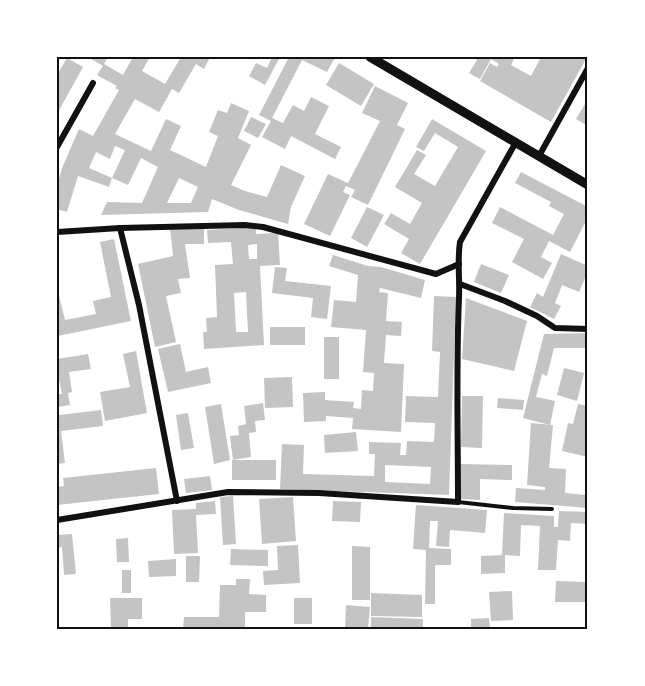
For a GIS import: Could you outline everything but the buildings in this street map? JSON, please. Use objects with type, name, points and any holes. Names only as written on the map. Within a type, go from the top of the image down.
[{"type":"street","points":[[370,57],[588,185]]},
{"type":"street","points":[[539,156],[588,68]]},
{"type":"street","points":[[57,147],[93,83]]},
{"type":"street","points":[[57,520],[228,492],[319,493],[458,502],[457,343],[460,243],[516,142]]},
{"type":"street","points":[[57,232],[245,225],[263,227],[436,274],[459,264]]},
{"type":"street","points":[[120,228],[139,305],[177,501]]},
{"type":"street","points":[[460,285],[505,301],[537,316],[555,328],[588,329]]},
{"type":"lane","points":[[458,502],[513,508],[552,509]]}]
